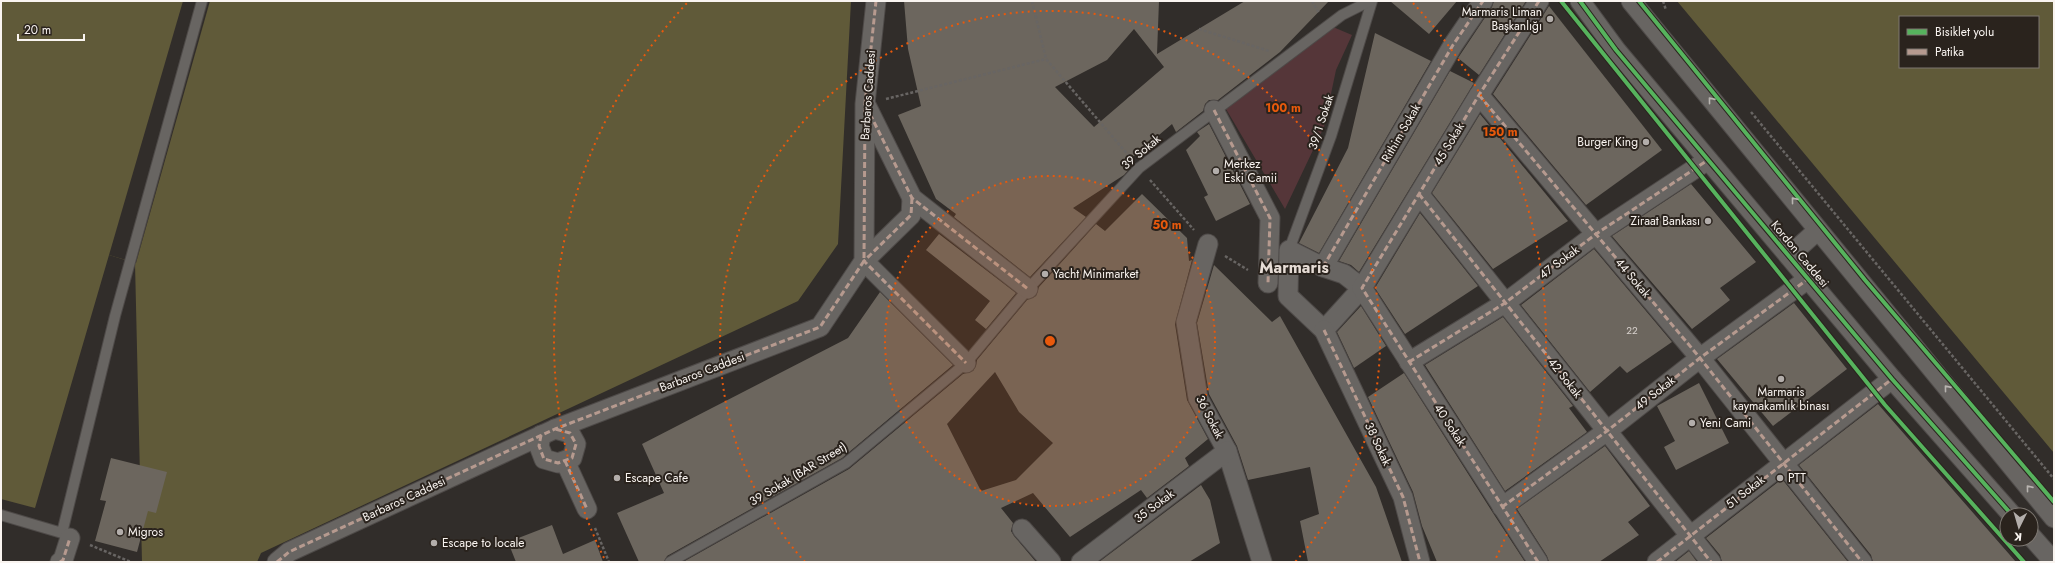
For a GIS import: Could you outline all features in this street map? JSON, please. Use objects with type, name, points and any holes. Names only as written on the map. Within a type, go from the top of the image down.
[{"type":"street","name":"Barbaros Caddesi","points":[[277,562],[289,552],[548,432],[820,327],[864,260],[865,104],[876,1]]},
{"type":"street","name":"Rithim Sokak","points":[[1323,267],[1453,45],[1484,1]]},
{"type":"street","name":"45 Sokak","points":[[1324,330],[1362,288],[1479,95],[1539,1]]},
{"type":"street","name":"Kordon Caddesi","points":[[1580,1],[1616,50],[1708,160],[1892,379],[2005,507]]},
{"type":"street","points":[[1631,1],[2054,518]]},
{"type":"street","name":"44 Sokak","points":[[1479,95],[1700,358],[1782,464],[1862,562]]},
{"type":"street","points":[[865,104],[912,198],[1028,289]]},
{"type":"street","points":[[1214,110],[1270,218],[1268,283]]},
{"type":"street","name":"47 Sokak","points":[[1409,362],[1505,303],[1596,234],[1708,160]]},
{"type":"street","name":"42 Sokak","points":[[1419,194],[1711,562]]},
{"type":"street","points":[[912,198],[911,215],[864,260],[966,363]]},
{"type":"street","points":[[1789,256],[1818,230]]},
{"type":"street","name":"36 Sokak","points":[[1208,244],[1186,322],[1198,398],[1227,451],[1259,560]]},
{"type":"street","points":[[1289,250],[1288,296],[1324,330]]},
{"type":"street","name":"40 Sokak","points":[[1289,250],[1323,267],[1344,274],[1362,288],[1538,562]]},
{"type":"street","name":"49 Sokak","points":[[1502,507],[1607,431],[1700,358],[1808,279]]},
{"type":"street","name":"38 Sokak","points":[[1324,330],[1402,497],[1420,562]]},
{"type":"street","name":"51 Sokak","points":[[1657,562],[1689,535],[1892,379]]},
{"type":"street","points":[[548,432],[570,432],[576,444],[572,458],[565,461],[558,464],[544,459],[539,446],[548,432]]},
{"type":"street","name":"35 Sokak","points":[[1081,562],[1227,451]]},
{"type":"street","points":[[565,461],[587,509]]},
{"type":"street","points":[[1022,529],[1051,562]]},
{"type":"street","points":[[60,562],[63,560],[70,538]]},
{"type":"street","points":[[2039,545],[2054,562]]},
{"type":"lane","points":[[1,514],[62,533],[115,316],[202,1]]},
{"type":"lane","name":"39 Sokak","points":[[966,363],[1028,289],[1139,168],[1342,14],[1371,1]]},
{"type":"lane","name":"39/1 Sokak","points":[[1289,250],[1331,136],[1371,1]]},
{"type":"lane","name":"39 Sokak (BAR Street)","points":[[670,562],[846,463],[966,363]]},
{"type":"path","points":[[1663,1],[1667,11]]},
{"type":"path","points":[[1199,29],[1286,56]]},
{"type":"path","points":[[865,104],[1046,59]]},
{"type":"path","points":[[1746,106],[2054,479]]},
{"type":"path","points":[[587,509],[609,562]]},
{"type":"path","points":[[88,544],[131,562]]},
{"type":"shaded area","points":[[1,1],[851,1],[838,244],[798,301],[261,553],[257,562],[142,562],[135,263],[109,255],[35,508],[1,499]]},
{"type":"shaded area","points":[[1677,1],[2054,1],[2054,453]]},
{"type":"shaded area","points":[[1333,27],[1352,35],[1336,70],[1324,127],[1285,209],[1226,109]]},
{"type":"pier","points":[[183,1],[210,1],[136,263],[109,255]]},
{"type":"building","points":[[904,1],[1159,1],[1157,54],[1245,1],[1329,1],[1280,52],[1218,100],[1209,100],[1205,104],[1203,111],[1176,132],[1172,124],[1127,162],[1131,167],[1124,175],[1073,208],[1086,217],[1030,277],[954,217],[956,214],[936,199],[898,115],[921,106],[908,49]],"holes":[[[1134,29],[1164,67],[1094,127],[1055,87],[1107,60]]]},
{"type":"building","points":[[1390,1],[1457,1],[1429,34]]},
{"type":"building","points":[[1494,1],[1526,1],[1479,75],[1458,58],[1492,7]]},
{"type":"building","points":[[1549,6],[1662,150],[1586,205],[1493,94]]},
{"type":"building","points":[[1375,33],[1431,61],[1319,253],[1299,243],[1348,148]]},
{"type":"building","points":[[1450,71],[1474,83],[1359,272],[1351,265],[1339,261]]},
{"type":"building","points":[[1480,114],[1568,221],[1493,269],[1432,193]]},
{"type":"building","name":"Merkez Eski Camii","points":[[1209,124],[1250,204],[1216,221],[1204,197],[1208,195],[1186,150],[1200,136],[1197,132]]},
{"type":"building","points":[[1691,184],[1756,262],[1720,288],[1730,300],[1692,329],[1612,236]]},
{"type":"building","points":[[1142,194],[1187,238],[1189,261],[1192,260],[1175,324],[1187,400],[1208,439],[1185,458],[1189,466],[1147,498],[1141,490],[1070,537],[1033,493],[1001,508],[1013,523],[1011,531],[1014,536],[1036,562],[683,562],[849,469],[963,374],[973,371],[977,360],[1027,300],[1036,296],[1039,287],[1096,224],[1105,231]],"holes":[[[995,372],[1019,412],[1053,443],[1016,480],[981,491],[947,424]]]},
{"type":"building","points":[[1420,213],[1478,286],[1405,334],[1375,288]]},
{"type":"building","points":[[939,234],[1016,293],[986,329],[975,320],[990,301],[926,250]]},
{"type":"building","points":[[1594,249],[1672,342],[1627,373],[1620,366],[1590,392],[1521,305]]},
{"type":"building","points":[[1214,265],[1272,322],[1280,316],[1376,487],[1402,562],[1308,562],[1300,521],[1319,514],[1310,467],[1248,480],[1237,446],[1209,394],[1197,323]]},
{"type":"building","points":[[880,292],[953,365],[842,458],[667,556],[664,562],[639,562],[617,513],[664,493],[642,444],[848,338]]},
{"type":"building","points":[[1794,303],[1847,369],[1773,426],[1717,359]]},
{"type":"building","points":[[1361,306],[1386,346],[1354,368],[1337,332]]},
{"type":"building","points":[[1503,317],[1573,406],[1569,408],[1587,432],[1505,491],[1425,365]]},
{"type":"building","points":[[1404,373],[1525,562],[1437,562],[1422,526],[1413,492],[1368,397]]},
{"type":"building","name":"Yeni Cami","points":[[1699,383],[1729,443],[1676,470],[1664,447],[1675,441],[1657,406]]},
{"type":"building","points":[[1878,404],[1999,543],[1999,547],[2003,547],[2016,562],[1873,562],[1871,555],[1799,465]]},
{"type":"building","points":[[1605,446],[1650,506],[1628,522],[1639,535],[1599,562],[1549,562],[1547,556],[1517,509]]},
{"type":"building","points":[[111,458],[167,472],[156,513],[148,511],[137,552],[95,541],[106,501],[100,500]]},
{"type":"building","points":[[1782,479],[1848,562],[1722,562],[1720,555],[1706,538]]},
{"type":"building","points":[[1201,485],[1210,500],[1220,543],[1189,562],[1099,562]]},
{"type":"building","points":[[552,525],[563,554],[595,540],[603,562],[516,562],[508,542]]},
{"type":"building","points":[[1689,551],[1697,562],[1675,562]]},
{"type":"marked path","points":[[277,562],[289,552],[555,429],[820,327],[864,261],[865,104],[876,1]]},
{"type":"marked path","points":[[1323,267],[1453,45],[1483,1]]},
{"type":"marked path","points":[[1538,562],[1362,288],[1479,95],[1539,1]]},
{"type":"marked path","points":[[1479,95],[1700,358],[1862,562]]},
{"type":"marked path","points":[[866,106],[912,198],[1028,289]]},
{"type":"marked path","points":[[1214,110],[1270,218],[1268,283]]},
{"type":"marked path","points":[[1409,362],[1505,303],[1596,234],[1708,160]]},
{"type":"marked path","points":[[1419,194],[1711,562]]},
{"type":"marked path","points":[[912,198],[911,215],[864,261],[966,363]]},
{"type":"marked path","points":[[1502,507],[1607,431],[1700,358],[1808,279]]},
{"type":"marked path","points":[[1324,330],[1403,497],[1420,562]]},
{"type":"marked path","points":[[1657,562],[1892,379]]},
{"type":"marked path","points":[[541,435],[539,446],[544,459],[558,463],[572,458],[576,444],[570,433],[555,429]]},
{"type":"marked path","points":[[565,461],[587,509]]},
{"type":"marked path","points":[[60,562],[63,560],[70,538]]},
{"type":"cycle path","points":[[1561,1],[1885,405],[2024,562]]},
{"type":"cycle path","points":[[1580,1],[1616,50],[1892,379],[2005,507]]},
{"type":"cycle path","points":[[1639,1],[1865,280],[2054,502]]},
{"type":"place","name":"Marmaris Liman Başkanlığı","points":[[1550,19]]},
{"type":"place","name":"Burger King","points":[[1646,142]]},
{"type":"place","name":"Merkez Eski Camii","points":[[1216,171]]},
{"type":"place","name":"Ziraat Bankası","points":[[1708,221]]},
{"type":"place","name":"Yacht Minimarket","points":[[1045,274]]},
{"type":"place","name":"Marmaris kaymakamlık binası","points":[[1781,379]]},
{"type":"place","name":"Yeni Cami","points":[[1692,423]]},
{"type":"place","name":"Escape Cafe","points":[[617,478]]},
{"type":"place","name":"PTT","points":[[1780,478]]},
{"type":"place","name":"Migros","points":[[120,532]]},
{"type":"place","name":"Escape to locale","points":[[434,543]]},
{"type":"district","name":"Marmaris","points":[[1294,267]]}]
